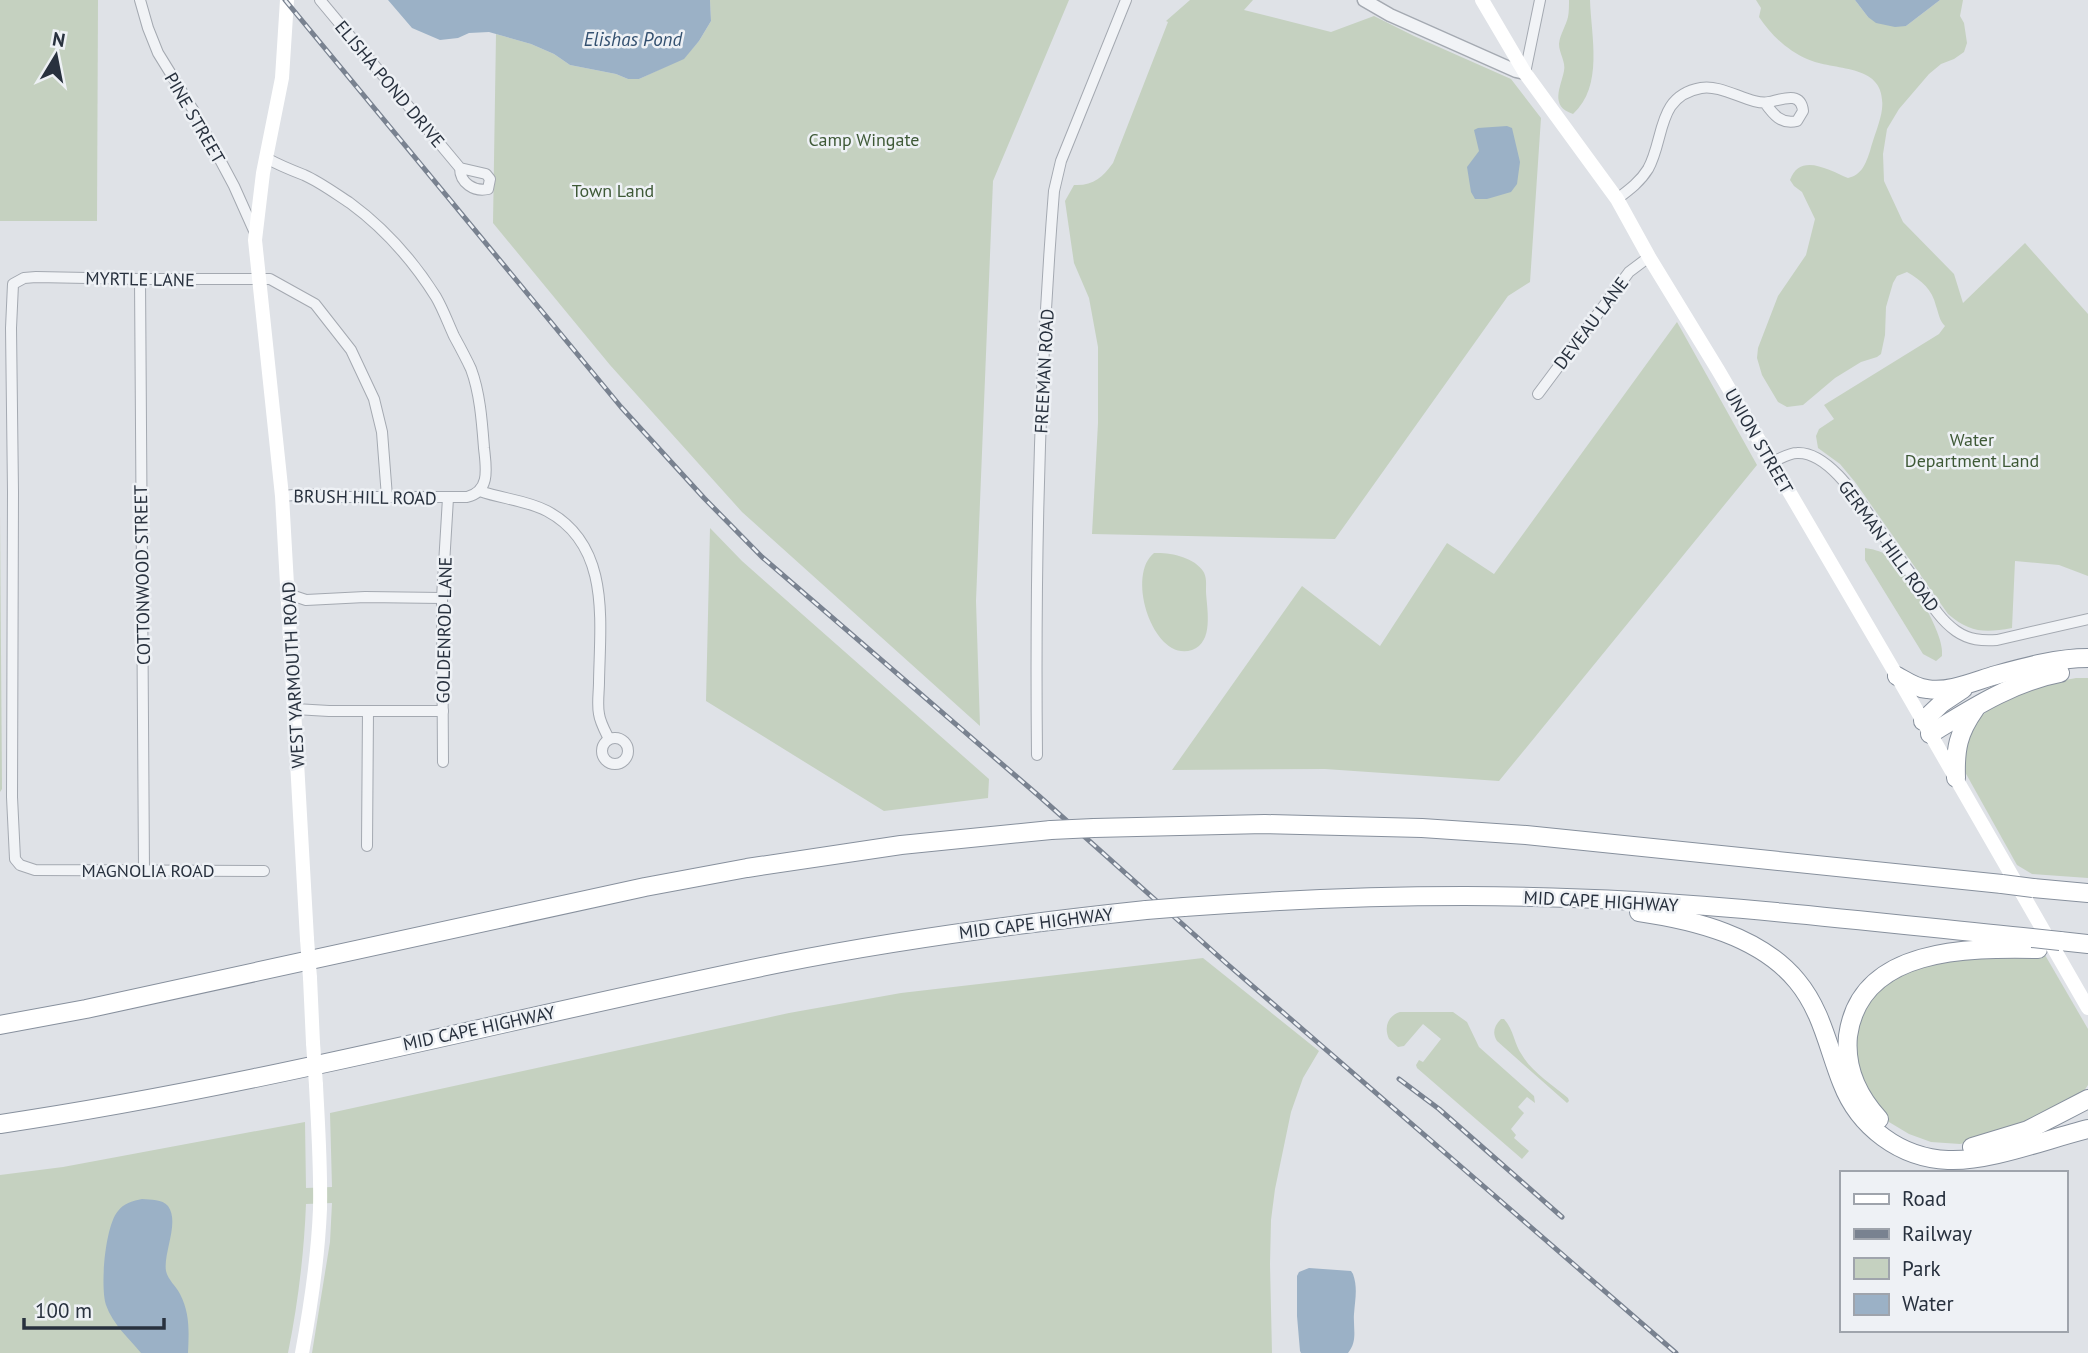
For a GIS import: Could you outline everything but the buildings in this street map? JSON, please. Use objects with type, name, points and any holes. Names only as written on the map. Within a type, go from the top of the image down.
[{"type":"highway","points":[[1897,676],[1912,685],[1930,690],[1972,683],[2031,667],[2088,658]]},
{"type":"highway","points":[[1926,727],[2032,680],[2061,672],[2088,670]]},
{"type":"highway","points":[[1926,727],[1952,695],[1972,683]]},
{"type":"highway","points":[[1956,778],[1958,741],[1977,706]]},
{"type":"highway","points":[[0,1024],[76,1011],[632,890],[747,868],[901,845],[1051,830],[1265,824],[1371,825],[1461,830],[2002,884],[2027,890],[2088,893]]},
{"type":"highway","points":[[2027,890],[2088,887]]},
{"type":"highway","name":"MID CAPE HIGHWAY","points":[[0,1124],[190,1092],[834,953],[936,935],[1146,910],[1267,901],[1384,897],[1581,899],[1737,909],[2035,944],[2088,946]]},
{"type":"highway","points":[[1581,899],[1674,918],[1716,930],[1745,942],[1778,963],[1796,979],[1814,1007],[1842,1084],[1854,1106],[1879,1135],[1905,1151],[1936,1159],[1968,1160],[2086,1129]]},
{"type":"highway","points":[[2035,944],[1940,953],[1911,961],[1888,972],[1863,997],[1854,1015],[1848,1047],[1850,1067],[1859,1091],[1881,1121],[1911,1140],[1943,1149],[1973,1147],[2012,1136],[2058,1116],[2086,1098]]},
{"type":"main road","name":"WEST YARMOUTH ROAD","points":[[287,0],[282,78],[266,158],[255,234],[282,496],[316,1085],[320,1209],[313,1284],[302,1353]]},
{"type":"main road","name":"UNION STREET","points":[[1482,0],[1525,73],[1617,199],[1956,778],[2027,890],[2088,1008]]},
{"type":"street","name":"PINE STREET","points":[[140,0],[158,54],[195,113],[234,186],[255,234]]},
{"type":"street","name":"ELISHA POND DRIVE","points":[[320,0],[460,168]]},
{"type":"street","name":"FREEMAN ROAD","points":[[1037,755],[1035,634],[1038,490],[1054,191],[1061,161],[1126,0]]},
{"type":"street","points":[[1364,0],[1390,15],[1525,73],[1540,0]]},
{"type":"street","points":[[1617,199],[1633,188],[1648,169],[1666,112],[1679,97],[1699,88],[1710,87],[1765,103]]},
{"type":"street","points":[[266,158],[326,188],[372,222],[411,263],[437,299],[471,369],[481,419],[486,472],[480,491],[522,501],[548,512],[569,528],[584,548],[595,573],[600,598],[599,715],[609,739]]},
{"type":"street","name":"DEVEAU LANE","points":[[1538,394],[1629,272],[1649,257]]},
{"type":"street","name":"MYRTLE LANE","points":[[32,870],[20,865],[15,859],[12,797],[13,284],[21,279],[36,277],[273,280],[315,304],[351,350],[367,379],[379,416],[387,497]]},
{"type":"street","name":"COTTONWOOD STREET","points":[[140,279],[144,870]]},
{"type":"street","name":"GERMAN HILL ROAD","points":[[1772,462],[1800,453],[1815,458],[1834,471],[1860,501],[1938,615],[1956,631],[1968,637],[1983,641],[1997,640],[2088,619]]},
{"type":"street","name":"BRUSH HILL ROAD","points":[[282,496],[307,494],[448,498],[467,497],[480,491]]},
{"type":"street","name":"GOLDENROD LANE","points":[[443,762],[442,598],[448,498]]},
{"type":"street","points":[[288,594],[306,600],[365,597],[442,598]]},
{"type":"street","points":[[295,709],[443,712]]},
{"type":"street","points":[[367,846],[368,711]]},
{"type":"street","name":"MAGNOLIA ROAD","points":[[32,870],[264,871]]},
{"type":"green space","points":[[0,0],[98,0],[97,221],[0,221]]},
{"type":"green space","name":"Camp Wingate","points":[[710,0],[1069,0],[993,181],[976,601],[980,726],[742,512],[610,365],[493,223],[496,34],[531,44],[570,65],[628,79],[639,79],[684,58],[711,21]]},
{"type":"green space","points":[[1190,0],[1253,0],[1244,10],[1331,32],[1374,16],[1511,79],[1541,118],[1530,282],[1508,296],[1335,539],[1092,534],[1098,423],[1098,347],[1089,298],[1074,263],[1065,201],[1074,185],[1096,180],[1113,163],[1168,22],[1166,21]]},
{"type":"green space","points":[[1569,0],[1590,0],[1594,60],[1589,89],[1583,103],[1573,114],[1561,106],[1558,96],[1564,68],[1559,44],[1568,17]]},
{"type":"green space","name":"Water Department Land","points":[[1756,0],[1855,0],[1868,17],[1906,26],[1940,0],[1963,0],[1960,16],[1964,23],[1967,43],[1964,52],[1929,74],[1899,109],[1887,129],[1883,154],[1884,181],[1903,222],[1954,274],[1963,303],[2025,243],[2088,314],[2088,576],[2059,565],[2015,561],[2012,628],[1978,630],[1963,625],[1948,614],[1855,482],[1840,464],[1818,448],[1816,436],[1819,429],[1834,419],[1824,405],[1939,334],[1945,326],[1926,286],[1907,272],[1897,276],[1886,307],[1881,354],[1861,362],[1835,378],[1803,405],[1787,407],[1778,402],[1762,375],[1757,358],[1758,348],[1778,296],[1806,255],[1815,219],[1802,192],[1790,180],[1801,167],[1808,165],[1848,178],[1857,174],[1867,160],[1882,109],[1881,94],[1876,83],[1868,76],[1818,63],[1793,51],[1763,23],[1759,17],[1761,8]]},
{"type":"green space","points":[[1677,322],[1757,465],[1499,781],[1325,769],[1172,770],[1302,586],[1380,646],[1447,543],[1494,574]]},
{"type":"green space","points":[[0,513],[2,789],[0,792]]},
{"type":"green space","points":[[710,528],[742,561],[989,779],[988,798],[884,811],[706,701]]},
{"type":"green space","points":[[1865,548],[1879,551],[1894,562],[1923,602],[1942,646],[1942,656],[1936,661],[1923,654],[1865,560]]},
{"type":"green space","points":[[1154,553],[1167,553],[1187,559],[1199,566],[1204,573],[1208,625],[1204,640],[1192,650],[1178,651],[1166,644],[1148,615],[1142,580],[1146,564]]},
{"type":"green space","points":[[2088,678],[2088,878],[2032,874],[2017,865],[1965,772],[1963,750],[1969,732],[1980,717],[1996,704],[2036,687]]},
{"type":"green space","points":[[1981,955],[2045,955],[2088,1029],[2088,1085],[2080,1097],[1996,1136],[1960,1144],[1931,1142],[1909,1134],[1889,1122],[1872,1103],[1854,1058],[1855,1030],[1863,1008],[1877,988],[1924,962]]},
{"type":"green space","points":[[1203,958],[1319,1051],[1303,1078],[1291,1112],[1275,1189],[1270,1264],[1272,1353],[312,1353],[330,1242],[332,1203],[306,1204],[300,1278],[288,1353],[0,1353],[0,1175],[63,1167],[305,1122],[306,1188],[332,1187],[330,1113],[789,1013],[901,993]]},
{"type":"green space","points":[[1400,1012],[1453,1012],[1467,1022],[1479,1047],[1534,1096],[1535,1103],[1527,1097],[1518,1107],[1524,1113],[1511,1129],[1516,1135],[1514,1138],[1529,1151],[1522,1159],[1417,1068],[1419,1060],[1423,1062],[1441,1039],[1423,1024],[1404,1046],[1398,1047],[1389,1039],[1388,1023],[1392,1016]]},
{"type":"green space","points":[[1501,1019],[1507,1023],[1526,1061],[1568,1098],[1567,1103],[1497,1041],[1494,1030]]},
{"type":"water","name":"Elishas Pond","points":[[388,0],[710,0],[711,21],[684,59],[639,79],[628,79],[570,65],[531,44],[489,32],[469,33],[458,38],[440,40],[412,28]]},
{"type":"water","points":[[1855,0],[1940,0],[1906,26],[1895,27],[1876,23]]},
{"type":"water","points":[[1507,126],[1512,128],[1520,162],[1517,184],[1511,192],[1487,199],[1475,199],[1471,192],[1467,167],[1479,151],[1474,130]]},
{"type":"water","points":[[142,1199],[163,1202],[171,1213],[172,1229],[166,1271],[186,1308],[188,1353],[141,1353],[117,1325],[106,1305],[104,1271],[110,1229],[120,1208]]},
{"type":"water","points":[[1309,1268],[1351,1271],[1353,1274],[1356,1289],[1354,1334],[1348,1353],[1300,1351],[1297,1276],[1299,1272]]},
{"type":"railway","points":[[285,0],[621,407],[762,557],[1676,1353]]},
{"type":"railway","points":[[1399,1079],[1439,1109],[1562,1217]]},
{"type":"park label","name":"Town Land","points":[[613,190]]}]
